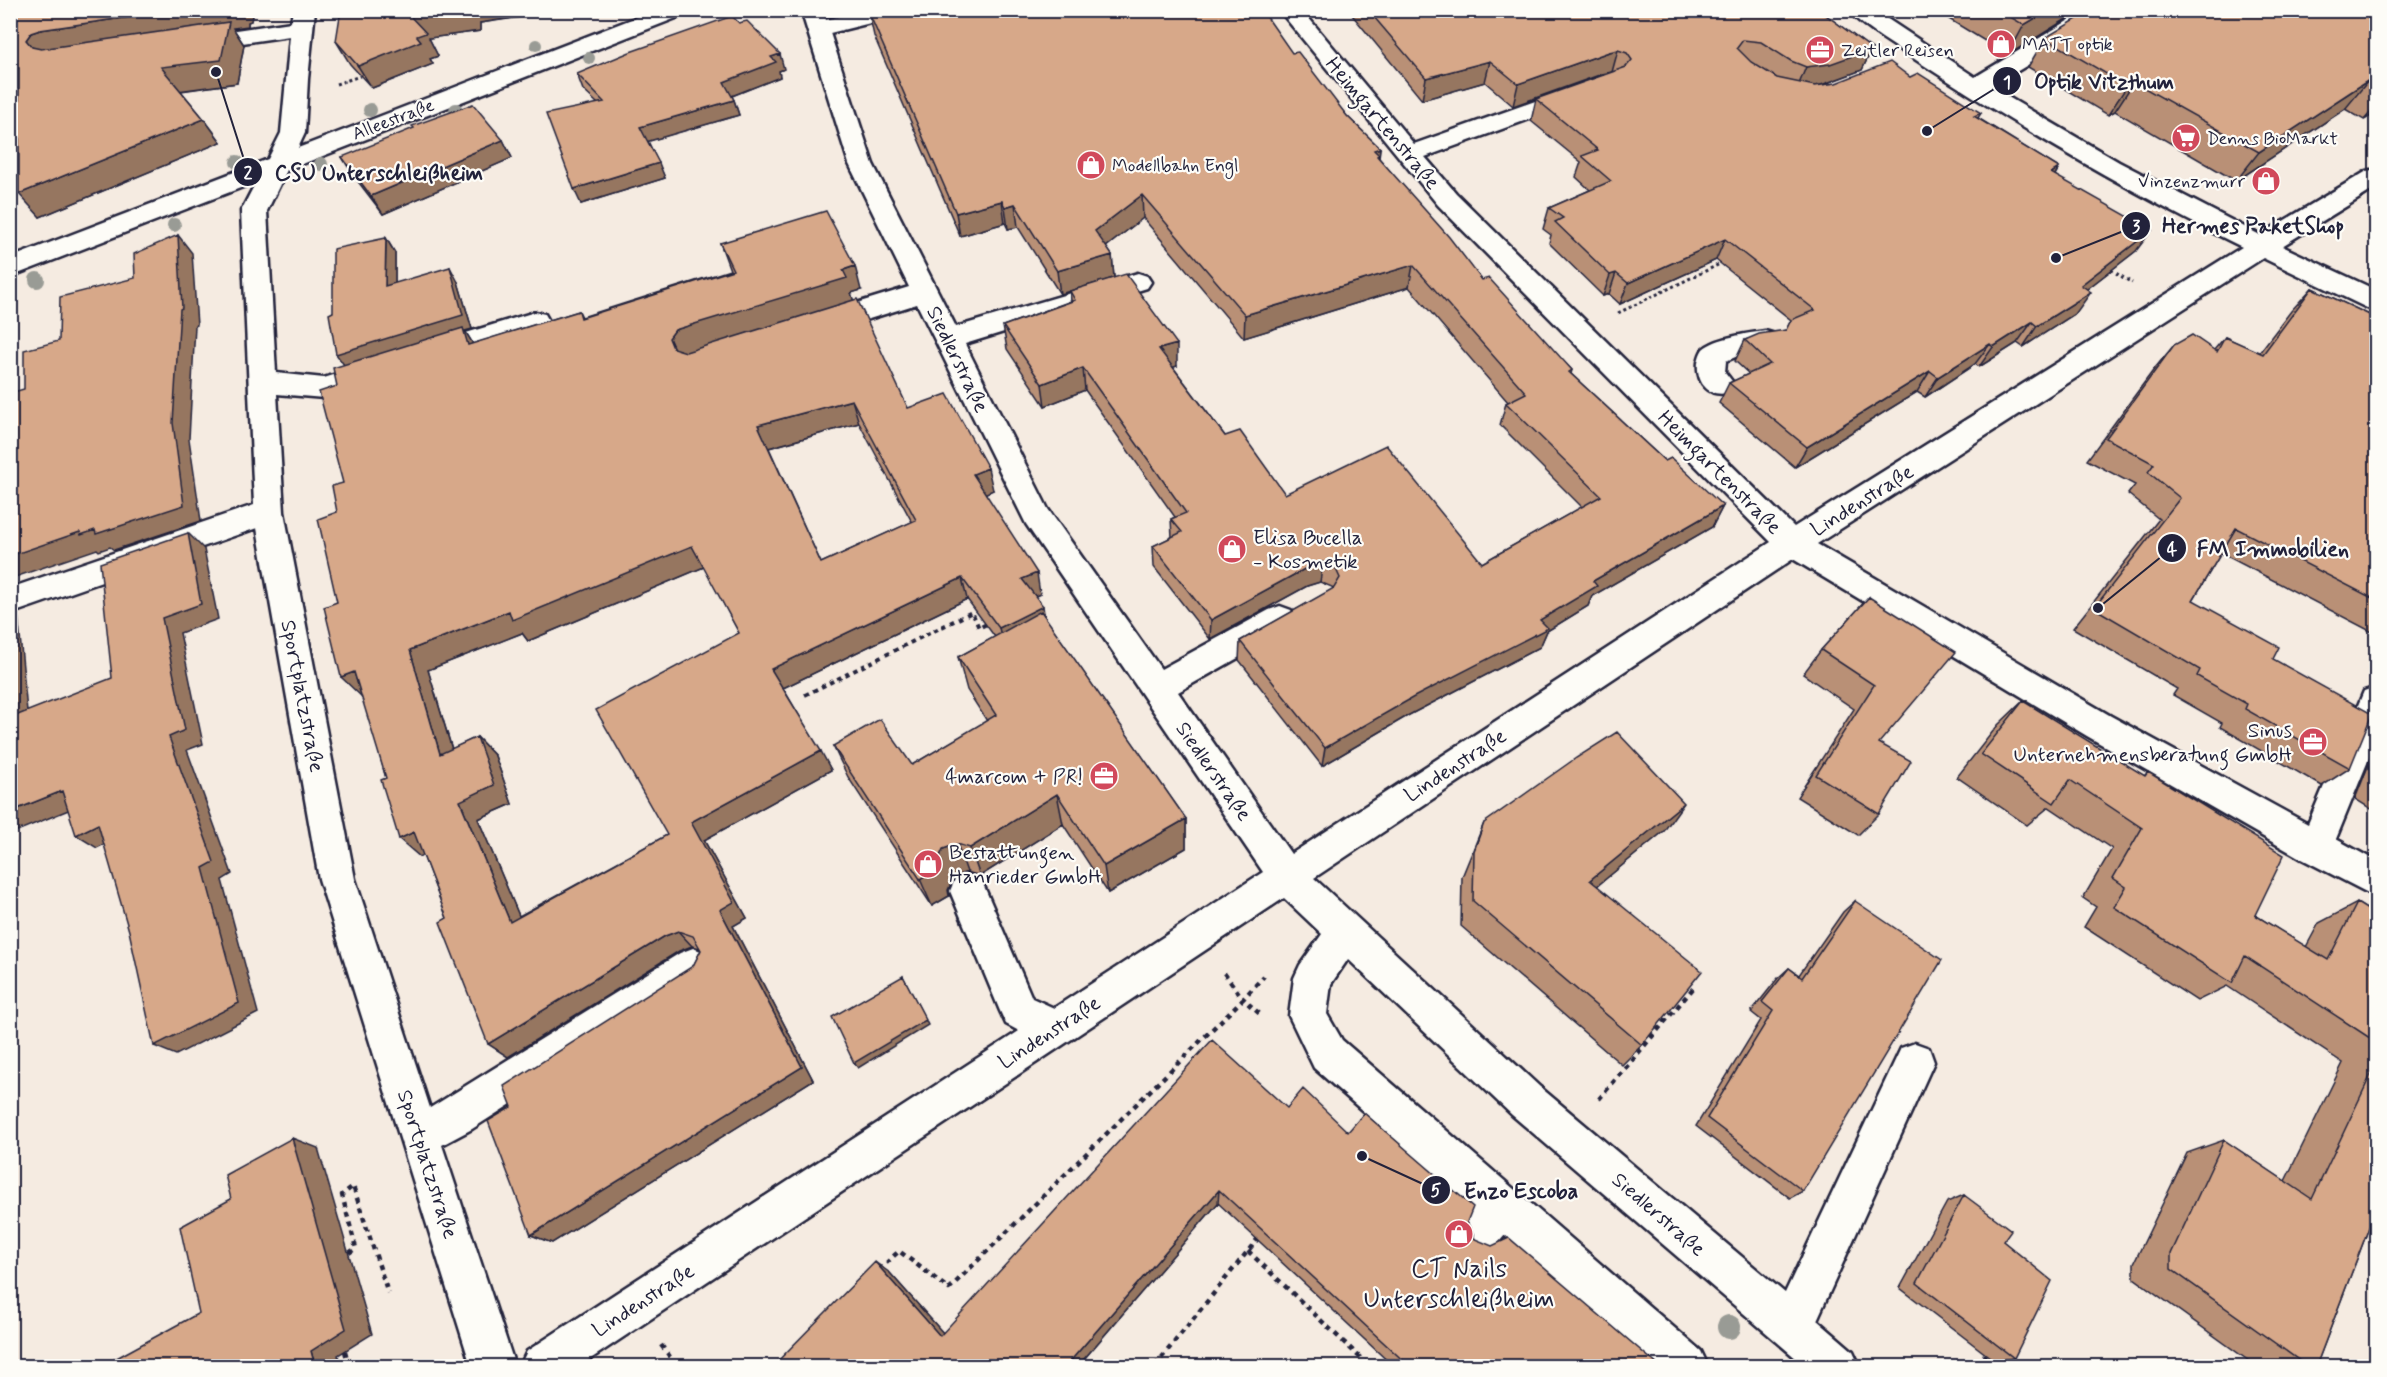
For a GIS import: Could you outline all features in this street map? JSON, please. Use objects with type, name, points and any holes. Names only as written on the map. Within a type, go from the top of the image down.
[{"type":"street","name":"Alleestraße","points":[[10,268],[676,10]]},
{"type":"street","points":[[815,20],[895,10]]},
{"type":"street","name":"Heimgartenstraße","points":[[1290,10],[1447,199],[1792,544],[2100,726],[2376,880]]},
{"type":"street","points":[[1859,10],[1915,59],[1983,92],[2136,183],[2260,248],[2376,301]]},
{"type":"street","points":[[1983,92],[2109,16]]},
{"type":"street","name":"Sportplatzstraße","points":[[304,19],[292,133],[254,211],[269,512],[337,879],[493,1366]]},
{"type":"street","points":[[174,46],[304,19]]},
{"type":"street","name":"Siedlerstraße","points":[[815,20],[861,164],[1037,516],[1286,876],[1526,1101],[1838,1366]]},
{"type":"street","points":[[1409,154],[1601,85]]},
{"type":"street","name":"Lindenstraße","points":[[542,1366],[1792,544],[2376,177]]},
{"type":"street","points":[[948,339],[1138,282]]},
{"type":"street","points":[[800,336],[928,297]]},
{"type":"street","points":[[262,382],[324,388],[535,321]]},
{"type":"street","points":[[1720,385],[1711,375],[1713,356],[1740,344],[1765,341]]},
{"type":"street","points":[[10,601],[269,512]]},
{"type":"street","points":[[1156,688],[1309,603]]},
{"type":"street","points":[[2315,848],[2376,701]]},
{"type":"street","points":[[968,891],[1019,1011],[1056,1028]]},
{"type":"street","points":[[1346,932],[1313,978],[1308,1016],[1328,1054],[1490,1220],[1686,1366]]},
{"type":"street","points":[[420,1135],[458,1115],[693,966]]},
{"type":"street","points":[[1791,1327],[1915,1062]]},
{"type":"path","points":[[1580,331],[1722,263],[1718,258]]},
{"type":"path","points":[[805,695],[972,612],[979,628],[1000,617]]},
{"type":"path","points":[[1197,935],[1243,999],[1269,1022]]},
{"type":"path","points":[[873,1276],[899,1251],[949,1289],[1267,973]]},
{"type":"path","points":[[1568,1137],[1696,985]]},
{"type":"path","points":[[349,1253],[356,1248],[342,1195],[353,1186],[388,1293]]},
{"type":"path","points":[[1155,1366],[1263,1233]]},
{"type":"path","points":[[1248,1251],[1369,1366]]},
{"type":"path","points":[[345,1351],[349,1366]]},
{"type":"path","points":[[1980,1366],[1985,1354]]},
{"type":"building","points":[[10,10],[178,10],[31,33],[26,40],[32,47],[41,49],[229,22],[221,60],[161,67],[204,119],[19,194],[19,68],[10,67]]},
{"type":"building","points":[[341,10],[451,10],[410,16],[426,33],[417,36],[421,41],[358,66],[336,41]]},
{"type":"building","points":[[880,10],[1262,10],[1292,53],[1298,52],[1347,116],[1380,148],[1374,150],[1379,155],[1377,156],[1449,237],[1482,280],[1489,278],[1572,370],[1569,372],[1665,461],[1671,458],[1723,506],[1593,581],[1597,586],[1540,620],[1548,628],[1414,697],[1325,748],[1240,641],[1334,588],[1340,578],[1335,567],[1323,562],[1310,566],[1211,620],[1153,546],[1182,532],[1171,519],[1186,513],[1083,368],[1042,384],[1003,326],[1075,300],[1070,291],[1126,274],[1177,344],[1159,349],[1225,436],[1240,431],[1285,494],[1386,445],[1482,563],[1601,496],[1506,403],[1526,393],[1413,265],[1245,315],[1142,195],[1095,231],[1112,255],[1057,271],[1015,204],[1005,207],[1002,201],[956,213],[869,13]]},
{"type":"building","points":[[1368,10],[1819,10],[1872,49],[1830,64],[1806,67],[1791,61],[1761,42],[1743,40],[1737,48],[1751,62],[1777,78],[1815,86],[1836,83],[1890,62],[1910,77],[1918,73],[1981,113],[1974,116],[2059,168],[2051,173],[2152,230],[2081,285],[2091,292],[2037,326],[2032,322],[1993,347],[1990,344],[1938,377],[1930,371],[1807,447],[1729,383],[1770,364],[1745,340],[1759,334],[1786,330],[1791,320],[1815,310],[1725,239],[1628,283],[1616,273],[1610,275],[1555,222],[1563,218],[1549,208],[1611,181],[1582,156],[1598,150],[1536,99],[1626,67],[1632,60],[1627,53],[1618,50],[1609,52],[1518,84],[1490,61],[1426,78]]},
{"type":"building","points":[[1998,10],[2049,10],[2024,25]]},
{"type":"building","points":[[2092,10],[2376,10],[2376,84],[2369,80],[2259,152],[2134,82],[2127,86],[2045,38]]},
{"type":"building","points":[[732,16],[739,23],[747,21],[780,54],[771,57],[776,62],[724,82],[734,100],[640,127],[659,163],[574,189],[546,114],[604,102],[577,74],[630,52]]},
{"type":"building","points":[[473,104],[503,140],[371,196],[342,157],[414,128],[412,126]]},
{"type":"building","points":[[826,211],[855,266],[843,270],[847,278],[675,330],[669,338],[673,348],[686,352],[857,299],[908,408],[947,394],[988,468],[973,474],[1037,573],[1022,579],[1043,606],[999,628],[962,578],[771,669],[821,751],[691,822],[734,902],[720,910],[802,1067],[531,1235],[488,1121],[512,1107],[504,1086],[693,966],[701,950],[693,936],[678,931],[665,936],[488,1044],[440,922],[447,918],[414,832],[399,839],[381,780],[386,778],[354,672],[341,677],[324,607],[337,602],[318,519],[337,512],[332,486],[343,483],[319,392],[337,386],[333,368],[463,328],[468,345],[579,311],[581,318],[733,270],[720,243]],"holes":[[[852,400],[916,520],[821,563],[758,425]],[[692,546],[739,633],[596,710],[667,835],[510,922],[460,801],[494,785],[477,737],[440,754],[410,650],[509,611],[512,620]]]},
{"type":"building","points":[[178,235],[182,308],[180,309],[173,423],[184,505],[96,534],[95,530],[81,535],[80,532],[10,556],[10,393],[24,389],[24,350],[59,341],[60,297],[135,278],[134,254]]},
{"type":"building","points":[[386,238],[385,286],[450,267],[463,315],[336,354],[329,314],[333,312],[333,249]]},
{"type":"building","points":[[2312,288],[2376,318],[2376,600],[2236,528],[2193,600],[2279,647],[2273,659],[2372,714],[2350,768],[2245,709],[2247,704],[2197,676],[2200,670],[2094,608],[2180,498],[2148,472],[2154,464],[2106,438],[2174,345],[2192,335],[2217,352],[2225,337],[2263,354]]},
{"type":"building","points":[[188,533],[201,604],[162,618],[185,730],[169,737],[214,862],[203,868],[239,1003],[154,1046],[129,931],[98,824],[76,835],[62,791],[10,812],[10,718],[112,678],[100,563]]},
{"type":"building","points":[[1869,597],[1956,652],[1879,743],[1911,761],[1879,814],[1816,775],[1874,685],[1821,650]]},
{"type":"building","points":[[1041,611],[1186,819],[1104,866],[1057,794],[970,848],[957,844],[943,849],[937,863],[938,868],[920,879],[833,746],[880,719],[912,765],[996,715],[958,657]]},
{"type":"building","points":[[2023,701],[2145,776],[2148,772],[2284,855],[2255,915],[2328,960],[2357,903],[2376,915],[2376,1042],[2245,956],[2232,983],[2114,907],[2126,887],[2113,878],[2142,828],[2070,780],[2054,803],[1981,754]]},
{"type":"building","points":[[1617,732],[1684,803],[1590,880],[1702,971],[1642,1045],[1473,901],[1474,851],[1484,823]]},
{"type":"building","points":[[1855,901],[1942,960],[1803,1191],[1707,1118],[1773,1011],[1762,1002],[1789,968],[1802,978]]},
{"type":"building","points":[[903,976],[926,1020],[854,1063],[832,1017]]},
{"type":"building","points":[[1212,1040],[1287,1108],[1303,1089],[1348,1132],[1364,1113],[1473,1207],[1467,1222],[1475,1239],[1492,1246],[1509,1238],[1659,1366],[1409,1366],[1219,1190],[1066,1366],[773,1366],[875,1262],[940,1336]]},
{"type":"building","points":[[2376,1064],[2376,1209],[2316,1366],[2307,1366],[2171,1269],[2171,1254],[2224,1140],[2312,1199]]},
{"type":"building","points":[[292,1138],[346,1329],[311,1351],[315,1366],[102,1366],[199,1313],[180,1227],[231,1199],[225,1175]]},
{"type":"building","points":[[1964,1195],[2011,1230],[2003,1241],[2052,1281],[2014,1358],[1917,1283]]},
{"type":"place","name":"MATT optik","points":[[2001,44]]},
{"type":"place","name":"Zeitler Reisen","points":[[1820,50]]},
{"type":"place","name":"CSU Unterschleißheim","points":[[216,72]]},
{"type":"place","name":"Optik Vitzthum","points":[[1927,131]]},
{"type":"place","name":"Denns BioMarkt","points":[[2186,138]]},
{"type":"place","name":"Modellbahn Engl","points":[[1091,165]]},
{"type":"place","name":"Vinzenzmurr","points":[[2266,181]]},
{"type":"place","name":"Hermes PaketShop","points":[[2056,258]]},
{"type":"place","name":"Elisa Bucella - Kosmetik","points":[[1232,549]]},
{"type":"place","name":"FM Immobilien","points":[[2098,608]]},
{"type":"place","name":"Sinus Unternehmensberatung GmbH","points":[[2313,742]]},
{"type":"place","name":"4marcom + PR!","points":[[1104,776]]},
{"type":"place","name":"Bestattungen Hanrieder GmbH","points":[[928,864]]},
{"type":"place","name":"Enzo Escoba","points":[[1362,1156]]},
{"type":"place","name":"CT Nails Unterschleißheim","points":[[1459,1234]]}]
